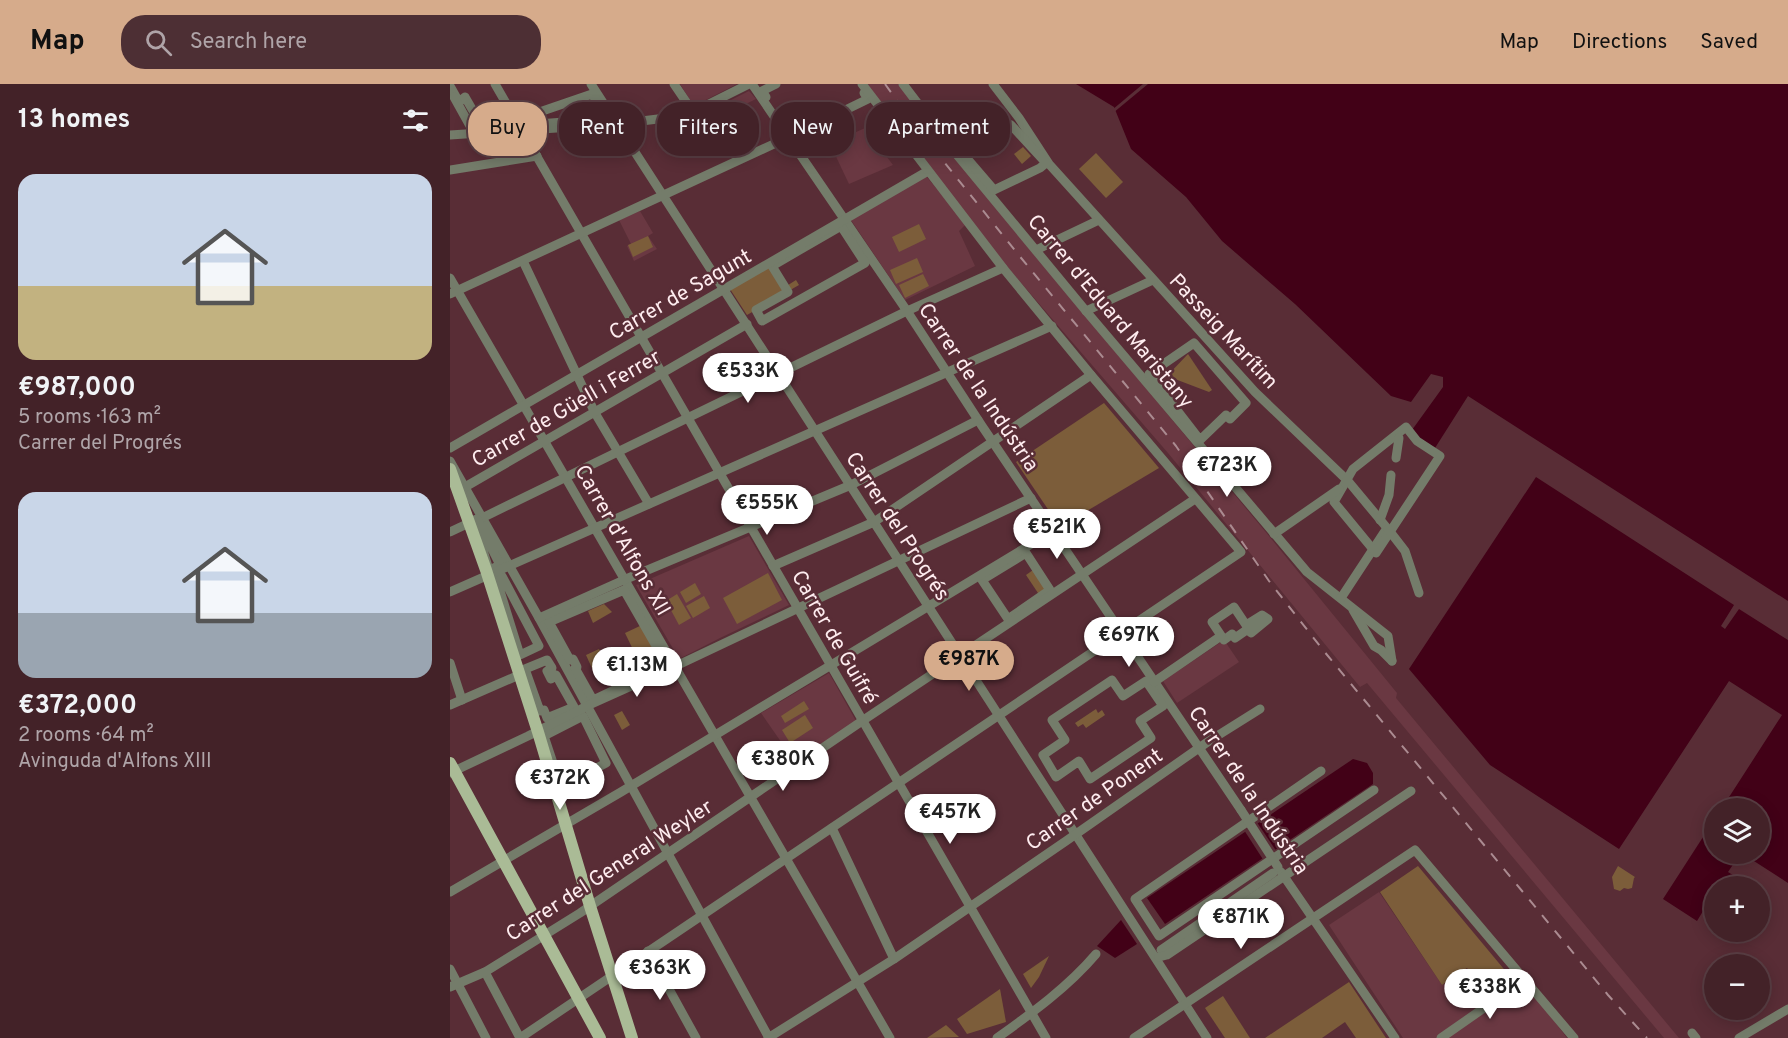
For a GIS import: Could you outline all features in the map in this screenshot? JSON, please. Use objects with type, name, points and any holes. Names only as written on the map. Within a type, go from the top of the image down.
[{"type":"main road","points":[[450,469],[488,572],[632,1038]]},
{"type":"main road","points":[[452,769],[600,1038]]},
{"type":"street","points":[[450,88],[459,102],[465,97],[483,128],[512,126],[512,120],[494,84]]},
{"type":"street","name":"Carrer de Guifré","points":[[494,84],[505,102]]},
{"type":"street","name":"Carrer del Progrés","points":[[591,84],[603,102]]},
{"type":"street","points":[[674,84],[686,102]]},
{"type":"street","points":[[714,102],[751,84]]},
{"type":"street","name":"Carrer de la Indústria","points":[[751,84],[771,112]]},
{"type":"street","points":[[776,84],[762,91],[792,136],[868,99],[857,84]]},
{"type":"street","points":[[485,972],[520,1038],[1241,552],[1003,268],[862,84]]},
{"type":"street","name":"Carrer d'Eduard Maristany","points":[[904,84],[957,155],[1307,572],[1387,637]]},
{"type":"street","name":"Passeig Marítim","points":[[993,84],[1019,118],[1048,164],[1255,392],[1386,527],[1405,551],[1419,593]]},
{"type":"street","points":[[450,88],[468,122]]},
{"type":"street","points":[[592,94],[605,114],[603,119],[525,125],[522,118],[524,118],[592,94]]},
{"type":"street","points":[[1011,125],[1046,163],[994,190],[964,155],[1011,125]]},
{"type":"street","points":[[450,135],[468,134]]},
{"type":"street","points":[[454,293],[771,145]]},
{"type":"street","points":[[450,170],[537,156]]},
{"type":"street","name":"Carrer de Guifré","points":[[537,156],[1046,1038]]},
{"type":"street","name":"Carrer del Progrés","points":[[638,156],[1075,834],[1157,953],[1207,1038]]},
{"type":"street","name":"Carrer de la Indústria","points":[[802,156],[1241,810],[1275,870],[1285,876],[1395,1038]]},
{"type":"street","name":"Carrer de Sagunt","points":[[450,448],[928,171]]},
{"type":"street","points":[[1036,250],[1099,220]]},
{"type":"street","points":[[841,226],[865,262],[762,321],[756,310],[788,292],[772,266],[841,226]]},
{"type":"street","points":[[524,261],[595,413],[649,504]]},
{"type":"street","points":[[482,518],[907,311],[1003,268]]},
{"type":"street","name":"Carrer d'Alfons XII","points":[[450,278],[454,293],[626,579],[890,1038]]},
{"type":"street","points":[[1086,311],[1153,280]]},
{"type":"street","name":"Carrer de Güell i Ferrer","points":[[458,492],[747,324]]},
{"type":"street","points":[[488,572],[509,566],[595,529],[1052,326]]},
{"type":"street","points":[[1194,343],[1246,403],[1230,419],[1226,415],[1200,440],[1149,374],[1194,343]]},
{"type":"street","points":[[773,566],[874,522],[1091,375]]},
{"type":"street","points":[[539,618],[851,485],[978,420]]},
{"type":"street","points":[[1373,549],[1334,502],[1354,468],[1406,427],[1417,441],[1440,456],[1386,527]]},
{"type":"street","points":[[1274,534],[1344,484],[1409,431]]},
{"type":"street","points":[[1396,458],[1399,438]]},
{"type":"street","points":[[1341,598],[1386,527],[1434,459]]},
{"type":"street","points":[[450,461],[458,492],[482,518],[539,618],[769,1038]]},
{"type":"street","points":[[1386,527],[1391,476]]},
{"type":"street","points":[[452,769],[538,732],[587,706],[1031,498]]},
{"type":"street","name":"Carrer del General Weyler","points":[[453,986],[485,972],[590,906],[863,720],[1195,499]]},
{"type":"street","points":[[450,592],[488,572],[500,565],[477,519],[474,520],[488,572]]},
{"type":"street","points":[[450,532],[469,523]]},
{"type":"street","points":[[450,892],[832,666],[1053,531]]},
{"type":"street","points":[[1026,553],[1050,590],[1008,619],[982,580],[1026,553]]},
{"type":"street","points":[[502,576],[539,646],[520,655],[496,578],[502,576]]},
{"type":"street","points":[[624,590],[667,665],[593,700],[575,668],[577,667],[573,659],[570,660],[549,622],[624,590]]},
{"type":"street","name":"Carrer d'Eduard Maristany","points":[[1350,605],[1372,642]]},
{"type":"street","points":[[1234,607],[1246,625],[1262,615],[1268,619],[1251,633],[1248,629],[1235,638],[1232,634],[1224,640],[1221,636],[1212,622],[1234,607]]},
{"type":"street","points":[[1379,632],[1387,637],[1392,661],[1372,642],[1375,634],[1379,632]]},
{"type":"street","points":[[1154,682],[1221,636]]},
{"type":"street","points":[[1381,650],[1387,647],[1387,637]]},
{"type":"street","points":[[547,660],[552,668],[547,671],[551,679],[556,675],[574,707],[548,718],[544,710],[540,711],[525,669],[547,660]]},
{"type":"street","points":[[450,663],[462,700]]},
{"type":"street","points":[[450,705],[519,675]]},
{"type":"street","points":[[1112,680],[1123,696],[1146,681],[1163,706],[1140,721],[1151,738],[1090,779],[1079,761],[1056,777],[1042,756],[1065,740],[1053,720],[1112,680]]},
{"type":"street","name":"Carrer de Ponent","points":[[769,1038],[894,959],[1199,747],[1260,709]]},
{"type":"street","points":[[583,716],[606,763],[561,787],[544,736],[583,716]]},
{"type":"street","points":[[1321,771],[1135,898],[1158,936],[1374,790]]},
{"type":"street","points":[[1157,953],[1167,955],[1411,791]]},
{"type":"street","points":[[832,828],[894,959]]},
{"type":"street","points":[[1134,1038],[1415,850],[1574,1038]]},
{"type":"street","points":[[1157,953],[1275,870]]},
{"type":"street","points":[[648,951],[696,1038]]},
{"type":"street","points":[[997,1038],[1032,1013],[1085,967],[1096,954]]},
{"type":"street","points":[[450,969],[453,986],[486,1038]]},
{"type":"street","points":[[1441,1038],[1524,980]]},
{"type":"street","points":[[1739,1038],[1788,1009]]},
{"type":"shaded area","points":[[680,84],[737,84],[702,102],[691,102]]},
{"type":"shaded area","points":[[864,84],[899,84],[913,102],[878,102]]},
{"type":"shaded area","points":[[1076,84],[1788,84],[1788,601],[1468,396],[1435,448],[1421,443],[1412,430],[1443,387],[1443,377],[1431,374],[1411,402],[1391,396],[1295,304],[1222,241],[1186,197],[1131,149],[1114,107]]},
{"type":"shaded area","points":[[749,91],[756,99],[750,102],[727,102]]},
{"type":"shaded area","points":[[865,128],[866,156],[886,156],[893,165],[849,184],[836,156],[854,156],[854,133]]},
{"type":"shaded area","points":[[1023,147],[1031,156],[1022,164],[1014,154]]},
{"type":"shaded area","points":[[1096,153],[1123,182],[1106,198],[1079,169]]},
{"type":"shaded area","points":[[920,156],[956,156],[1029,248],[1397,693],[1396,698],[1679,1038],[1664,1038],[1367,683],[1360,687],[1168,453],[1003,262]]},
{"type":"shaded area","points":[[926,176],[966,224],[959,231],[975,266],[905,300],[851,220]]},
{"type":"shaded area","points":[[640,211],[653,233],[648,236],[657,249],[634,261],[627,246],[631,244],[619,220]]},
{"type":"shaded area","points":[[919,224],[926,239],[899,252],[892,237]]},
{"type":"shaded area","points":[[648,236],[653,247],[633,257],[628,245]]},
{"type":"shaded area","points":[[917,258],[923,272],[896,284],[890,270]]},
{"type":"shaded area","points":[[772,266],[785,287],[796,280],[799,285],[747,315],[730,289]]},
{"type":"shaded area","points":[[923,274],[929,286],[905,298],[899,285]]},
{"type":"shaded area","points":[[1188,354],[1212,390],[1209,392],[1167,376]]},
{"type":"shaded area","points":[[1104,403],[1159,468],[1060,527],[1016,462]]},
{"type":"shaded area","points":[[1536,477],[1734,605],[1721,626],[1725,629],[1739,609],[1788,640],[1788,883],[1759,864],[1770,864],[1770,798],[1728,798],[1782,715],[1729,681],[1619,849],[1490,765],[1409,669]]},
{"type":"shaded area","points":[[749,536],[789,605],[679,659],[636,585]]},
{"type":"shaded area","points":[[1033,570],[1047,591],[1040,596],[1026,575]]},
{"type":"shaded area","points":[[768,573],[782,600],[737,624],[723,598]]},
{"type":"shaded area","points":[[695,583],[701,594],[686,603],[680,592]]},
{"type":"shaded area","points":[[677,594],[691,618],[679,625],[666,601]]},
{"type":"shaded area","points":[[704,596],[710,608],[693,618],[686,606]]},
{"type":"shaded area","points":[[604,604],[612,612],[593,623],[588,611]]},
{"type":"shaded area","points":[[642,625],[656,656],[640,664],[625,633]]},
{"type":"shaded area","points":[[1224,640],[1239,662],[1177,703],[1163,681]]},
{"type":"shaded area","points":[[599,649],[608,669],[595,675],[586,655]]},
{"type":"shaded area","points":[[829,673],[856,721],[795,762],[761,713]]},
{"type":"shaded area","points":[[804,701],[809,709],[785,723],[781,716]]},
{"type":"shaded area","points":[[1096,709],[1098,713],[1102,710],[1105,715],[1086,728],[1083,724],[1078,727],[1075,723]]},
{"type":"shaded area","points":[[622,711],[630,725],[622,730],[614,715]]},
{"type":"shaded area","points":[[805,715],[813,728],[790,743],[782,730]]},
{"type":"shaded area","points":[[1353,759],[1367,763],[1373,773],[1373,784],[1165,924],[1147,898]]},
{"type":"shaded area","points":[[1704,835],[1704,864],[1733,864],[1728,872],[1734,876],[1704,876],[1704,909],[1697,921],[1663,899]]},
{"type":"shaded area","points":[[1418,866],[1513,980],[1487,998],[1467,968],[1442,985],[1380,892]]},
{"type":"shaded area","points":[[1618,866],[1635,877],[1632,888],[1624,888],[1620,891],[1614,889],[1612,877]]},
{"type":"shaded area","points":[[1379,892],[1442,985],[1466,969],[1491,1004],[1524,981],[1567,1038],[1403,1038],[1329,925]]},
{"type":"shaded area","points":[[1121,920],[1137,944],[1115,958],[1097,946]]},
{"type":"shaded area","points":[[1049,956],[1039,977],[1031,988],[1023,974]]},
{"type":"shaded area","points":[[1349,982],[1386,1038],[1356,1038],[1345,1022],[1322,1038],[1265,1038]]},
{"type":"shaded area","points":[[1000,989],[1006,1022],[967,1034],[957,1019]]},
{"type":"shaded area","points":[[1223,996],[1250,1038],[1225,1038],[1205,1008]]},
{"type":"shaded area","points":[[946,1025],[959,1037],[927,1038]]},
{"type":"pier","points":[[1143,84],[1148,84],[1113,113],[1112,110]]},
{"type":"pier","points":[[1256,821],[1277,852],[1264,861],[1244,830]]},
{"type":"railway","points":[[885,84],[916,127],[1017,253],[1176,446],[1269,581],[1323,650],[1608,995],[1647,1038]]}]
